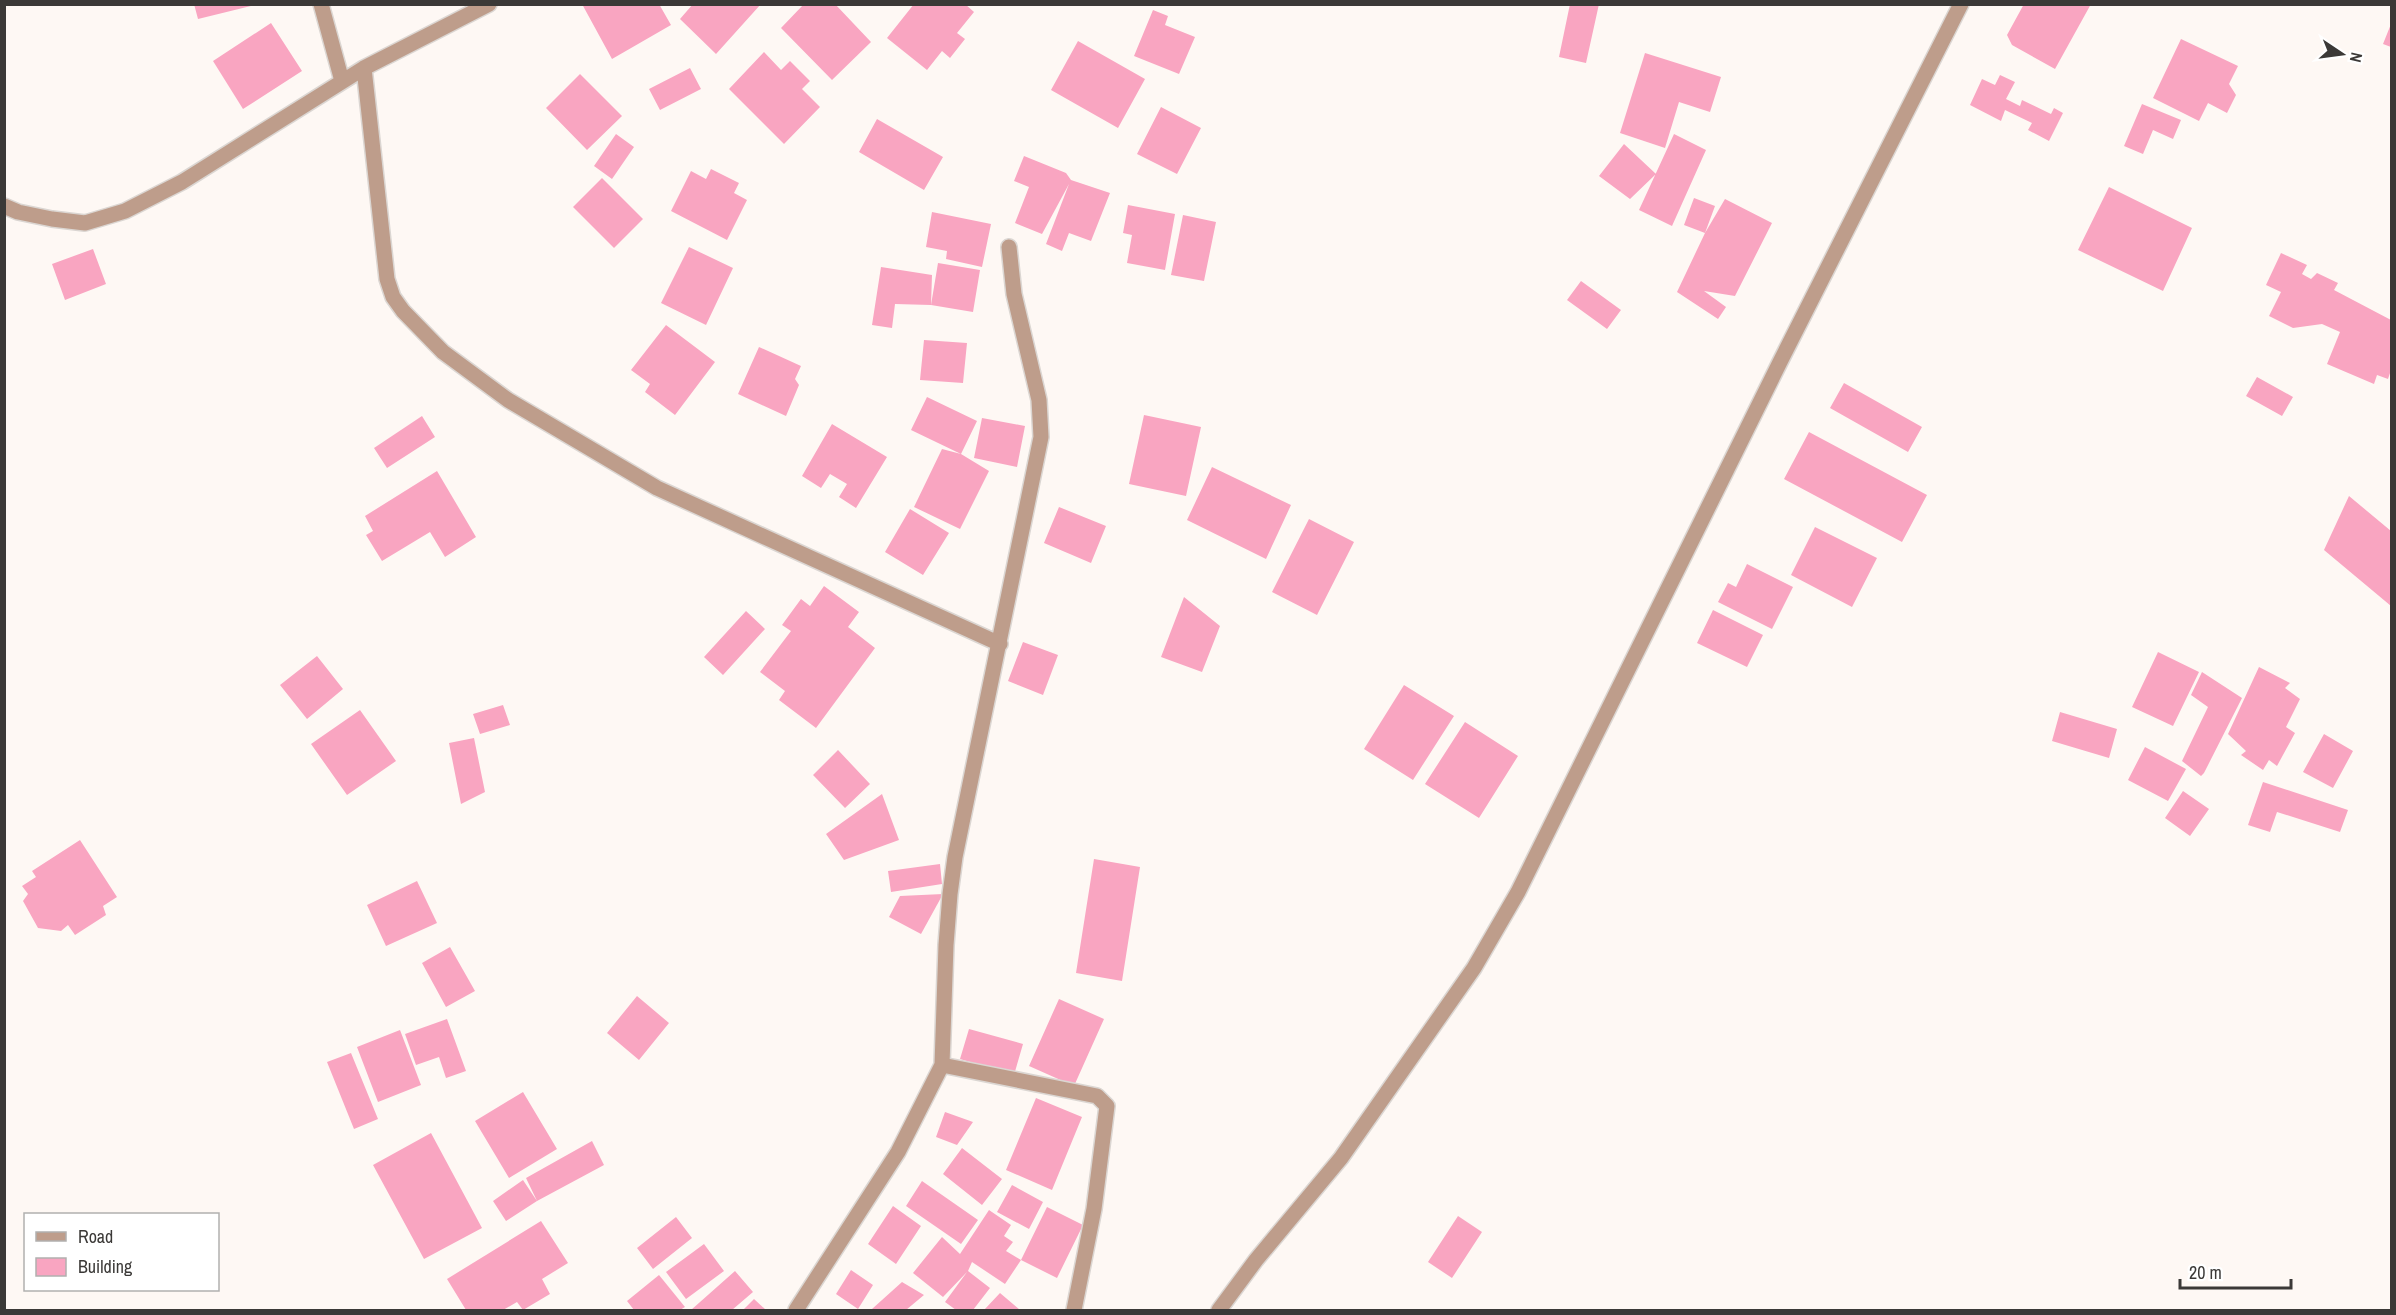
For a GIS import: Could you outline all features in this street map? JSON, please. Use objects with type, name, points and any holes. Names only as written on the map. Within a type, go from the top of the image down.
[{"type":"street","points":[[321,4],[342,81]]},
{"type":"street","points":[[4,206],[29,215],[85,223],[125,211],[182,182],[364,68],[489,4]]},
{"type":"street","points":[[1219,1311],[1256,1260],[1341,1158],[1474,968],[1518,892],[1774,372],[1961,4]]},
{"type":"street","points":[[364,68],[387,279],[393,297],[402,311],[442,352],[508,400],[657,489],[1000,644]]},
{"type":"street","points":[[796,1311],[898,1152],[942,1065],[950,894],[955,857],[1041,437],[1039,400],[1014,294],[1009,247]]},
{"type":"street","points":[[942,1065],[1097,1096],[1107,1106],[1094,1209],[1074,1311]]},
{"type":"building","points":[[194,4],[255,4],[255,5],[198,19]]},
{"type":"building","points":[[582,4],[659,4],[671,25],[612,59]]},
{"type":"building","points":[[693,4],[761,4],[716,54],[680,19]]},
{"type":"building","points":[[804,4],[835,4],[871,42],[832,80],[781,28]]},
{"type":"building","points":[[914,4],[965,4],[974,12],[957,33],[965,39],[950,58],[942,51],[927,70],[887,38]]},
{"type":"building","points":[[1570,4],[1599,4],[1586,63],[1559,57]]},
{"type":"building","points":[[2024,4],[2091,4],[2055,69],[2012,45],[2007,35]]},
{"type":"building","points":[[1153,10],[1168,16],[1165,25],[1195,37],[1179,74],[1134,56]]},
{"type":"building","points":[[271,23],[302,71],[243,109],[213,61]]},
{"type":"building","points":[[2391,24],[2391,47],[2383,44]]},
{"type":"building","points":[[2181,39],[2238,66],[2229,84],[2236,95],[2227,113],[2208,103],[2199,121],[2153,98]]},
{"type":"building","points":[[1078,41],[1145,79],[1118,128],[1051,90]]},
{"type":"building","points":[[764,52],[781,70],[790,61],[810,81],[802,89],[820,107],[784,144],[729,89]]},
{"type":"building","points":[[1645,53],[1721,77],[1710,112],[1679,102],[1665,148],[1620,133]]},
{"type":"building","points":[[690,68],[701,89],[660,110],[649,89]]},
{"type":"building","points":[[580,74],[622,116],[587,150],[546,108]]},
{"type":"building","points":[[2000,75],[2015,82],[2006,99],[2020,106],[2022,100],[2051,114],[2054,108],[2063,113],[2049,141],[2028,130],[2032,123],[2005,110],[2001,121],[1970,105],[1982,79],[1995,85]]},
{"type":"building","points":[[2142,104],[2181,120],[2173,139],[2153,130],[2143,154],[2124,146]]},
{"type":"building","points":[[1161,107],[1201,128],[1177,174],[1137,154]]},
{"type":"building","points":[[877,119],[943,157],[924,190],[859,152]]},
{"type":"building","points":[[616,134],[634,147],[612,179],[594,166]]},
{"type":"building","points":[[1674,134],[1706,150],[1672,226],[1639,210]]},
{"type":"building","points":[[1624,144],[1656,174],[1630,199],[1599,176]]},
{"type":"building","points":[[1024,156],[1066,173],[1071,180],[1110,193],[1091,241],[1069,233],[1062,251],[1046,244],[1069,184],[1042,234],[1015,223],[1029,187],[1014,181]]},
{"type":"building","points":[[711,169],[739,183],[734,193],[747,200],[727,240],[671,211],[691,171],[706,179]]},
{"type":"building","points":[[602,178],[643,219],[614,248],[573,207]]},
{"type":"building","points":[[2109,187],[2192,228],[2163,291],[2078,250]]},
{"type":"building","points":[[1694,198],[1715,206],[1705,233],[1684,225]]},
{"type":"building","points":[[1725,199],[1772,223],[1735,296],[1704,291],[1726,307],[1718,319],[1677,292],[1705,233]]},
{"type":"building","points":[[1128,205],[1175,214],[1165,270],[1127,263],[1132,235],[1123,233]]},
{"type":"building","points":[[932,212],[991,224],[982,267],[946,259],[947,251],[926,247]]},
{"type":"building","points":[[1183,215],[1216,222],[1204,281],[1171,275]]},
{"type":"building","points":[[689,247],[733,268],[706,325],[661,303]]},
{"type":"building","points":[[93,249],[106,284],[65,300],[52,264]]},
{"type":"building","points":[[2281,253],[2307,265],[2302,274],[2311,279],[2317,273],[2338,283],[2334,290],[2391,320],[2391,370],[2388,379],[2377,375],[2374,384],[2327,364],[2340,332],[2322,324],[2293,328],[2269,316],[2281,292],[2266,285]]},
{"type":"building","points":[[938,263],[980,270],[973,312],[931,305]]},
{"type":"building","points":[[881,267],[932,275],[931,305],[895,304],[892,328],[872,325]]},
{"type":"building","points":[[1581,281],[1621,310],[1607,329],[1567,300]]},
{"type":"building","points":[[666,325],[715,362],[675,415],[645,392],[650,384],[631,370]]},
{"type":"building","points":[[924,340],[967,343],[963,383],[920,380]]},
{"type":"building","points":[[759,347],[801,366],[795,379],[799,385],[786,416],[738,394]]},
{"type":"building","points":[[2257,377],[2293,397],[2282,416],[2246,396]]},
{"type":"building","points":[[1844,383],[1922,427],[1908,452],[1830,408]]},
{"type":"building","points":[[927,397],[977,421],[961,454],[911,430]]},
{"type":"building","points":[[1144,415],[1201,427],[1186,496],[1129,484]]},
{"type":"building","points":[[422,416],[435,437],[387,468],[374,448]]},
{"type":"building","points":[[982,418],[1025,426],[1017,467],[974,458]]},
{"type":"building","points":[[832,424],[887,457],[856,508],[839,497],[847,484],[830,474],[821,488],[802,476]]},
{"type":"building","points":[[1809,432],[1927,495],[1902,542],[1784,479]]},
{"type":"building","points":[[942,449],[961,454],[989,471],[960,529],[914,507]]},
{"type":"building","points":[[1212,467],[1291,505],[1266,559],[1187,520]]},
{"type":"building","points":[[437,471],[476,537],[445,557],[430,532],[382,561],[366,535],[373,531],[365,516]]},
{"type":"building","points":[[2349,496],[2391,531],[2391,606],[2324,550]]},
{"type":"building","points":[[1059,507],[1106,526],[1091,563],[1044,543]]},
{"type":"building","points":[[910,509],[949,533],[923,575],[885,552]]},
{"type":"building","points":[[1309,519],[1354,542],[1317,615],[1272,592]]},
{"type":"building","points":[[1815,527],[1877,558],[1852,607],[1791,575]]},
{"type":"building","points":[[1747,564],[1793,587],[1772,629],[1718,602],[1728,583],[1736,587]]},
{"type":"building","points":[[824,586],[859,612],[848,627],[875,648],[816,728],[779,700],[785,691],[760,672],[791,631],[782,625],[801,599],[810,606]]},
{"type":"building","points":[[1184,597],[1220,626],[1202,672],[1161,657]]},
{"type":"building","points":[[1713,610],[1763,635],[1747,667],[1697,643]]},
{"type":"building","points":[[746,611],[765,629],[723,675],[704,657]]},
{"type":"building","points":[[1023,642],[1058,655],[1043,695],[1008,681]]},
{"type":"building","points":[[2158,652],[2199,672],[2173,726],[2132,707]]},
{"type":"building","points":[[317,656],[343,689],[307,719],[280,685]]},
{"type":"building","points":[[2259,667],[2290,683],[2285,688],[2300,699],[2286,727],[2295,733],[2277,766],[2269,760],[2263,770],[2241,755],[2246,751],[2228,734]]},
{"type":"building","points":[[2202,672],[2242,698],[2201,776],[2182,761],[2208,707],[2191,695]]},
{"type":"building","points":[[1404,685],[1454,716],[1413,780],[1364,749]]},
{"type":"building","points":[[503,705],[510,725],[480,734],[473,714]]},
{"type":"building","points":[[360,710],[396,761],[347,795],[311,744]]},
{"type":"building","points":[[2060,712],[2117,729],[2109,758],[2052,741]]},
{"type":"building","points":[[1465,722],[1518,756],[1479,818],[1425,784]]},
{"type":"building","points":[[2324,734],[2353,751],[2333,788],[2303,772]]},
{"type":"building","points":[[474,738],[485,792],[461,804],[449,743]]},
{"type":"building","points":[[2145,747],[2186,769],[2168,801],[2128,780]]},
{"type":"building","points":[[838,750],[870,784],[845,808],[813,775]]},
{"type":"building","points":[[2263,782],[2348,810],[2340,832],[2277,812],[2270,832],[2248,825]]},
{"type":"building","points":[[2183,791],[2209,809],[2190,836],[2165,818]]},
{"type":"building","points":[[882,794],[899,840],[844,860],[826,834]]},
{"type":"building","points":[[80,840],[117,897],[103,906],[106,915],[75,935],[68,925],[61,931],[38,928],[23,901],[28,894],[22,886],[36,877],[32,871]]},
{"type":"building","points":[[1094,859],[1140,867],[1122,981],[1076,973]]},
{"type":"building","points":[[940,864],[942,884],[891,892],[888,871]]},
{"type":"building","points":[[417,881],[437,923],[386,946],[367,905]]},
{"type":"building","points":[[943,894],[921,934],[889,917],[900,896]]},
{"type":"building","points":[[450,947],[475,991],[446,1007],[422,963]]},
{"type":"building","points":[[637,996],[669,1023],[639,1060],[607,1033]]},
{"type":"building","points":[[1059,999],[1104,1019],[1074,1086],[1029,1066]]},
{"type":"building","points":[[447,1019],[466,1071],[446,1078],[439,1057],[416,1065],[405,1034]]},
{"type":"building","points":[[969,1029],[1023,1044],[1014,1075],[960,1059]]},
{"type":"building","points":[[400,1030],[421,1085],[378,1102],[357,1047]]},
{"type":"building","points":[[351,1053],[378,1119],[354,1129],[327,1062]]},
{"type":"building","points":[[523,1092],[557,1149],[509,1178],[475,1121]]},
{"type":"building","points":[[1036,1098],[1082,1117],[1052,1190],[1006,1170]]},
{"type":"building","points":[[945,1112],[973,1122],[957,1145],[936,1137]]},
{"type":"building","points":[[431,1133],[482,1228],[424,1259],[373,1165]]},
{"type":"building","points":[[592,1141],[604,1165],[537,1201],[526,1178]]},
{"type":"building","points":[[962,1148],[1002,1179],[982,1205],[943,1174]]},
{"type":"building","points":[[523,1180],[537,1201],[506,1221],[493,1201]]},
{"type":"building","points":[[922,1181],[978,1220],[961,1244],[906,1206]]},
{"type":"building","points":[[1012,1185],[1043,1202],[1029,1229],[997,1212]]},
{"type":"building","points":[[893,1206],[921,1226],[896,1264],[868,1244]]},
{"type":"building","points":[[1047,1207],[1083,1225],[1057,1278],[1021,1260]]},
{"type":"building","points":[[989,1210],[1011,1225],[1004,1236],[1013,1242],[1006,1251],[1021,1260],[1005,1284],[972,1262],[968,1271],[990,1288],[973,1310],[956,1310],[945,1302],[967,1272],[943,1297],[913,1273],[942,1237],[960,1254]]},
{"type":"building","points":[[1458,1216],[1482,1232],[1452,1278],[1428,1262]]},
{"type":"building","points":[[676,1217],[692,1238],[653,1269],[637,1248]]},
{"type":"building","points":[[541,1221],[568,1263],[542,1279],[550,1294],[523,1310],[517,1302],[503,1310],[466,1310],[447,1279]]},
{"type":"building","points":[[704,1244],[724,1271],[686,1299],[666,1272]]},
{"type":"building","points":[[851,1270],[873,1285],[858,1309],[836,1294]]},
{"type":"building","points":[[735,1271],[753,1292],[732,1310],[691,1310]]},
{"type":"building","points":[[659,1275],[685,1307],[680,1310],[634,1310],[627,1301]]},
{"type":"building","points":[[902,1282],[924,1295],[906,1310],[872,1309]]},
{"type":"building","points":[[1000,1293],[1020,1310],[984,1310]]},
{"type":"building","points":[[754,1299],[766,1310],[743,1310]]}]
